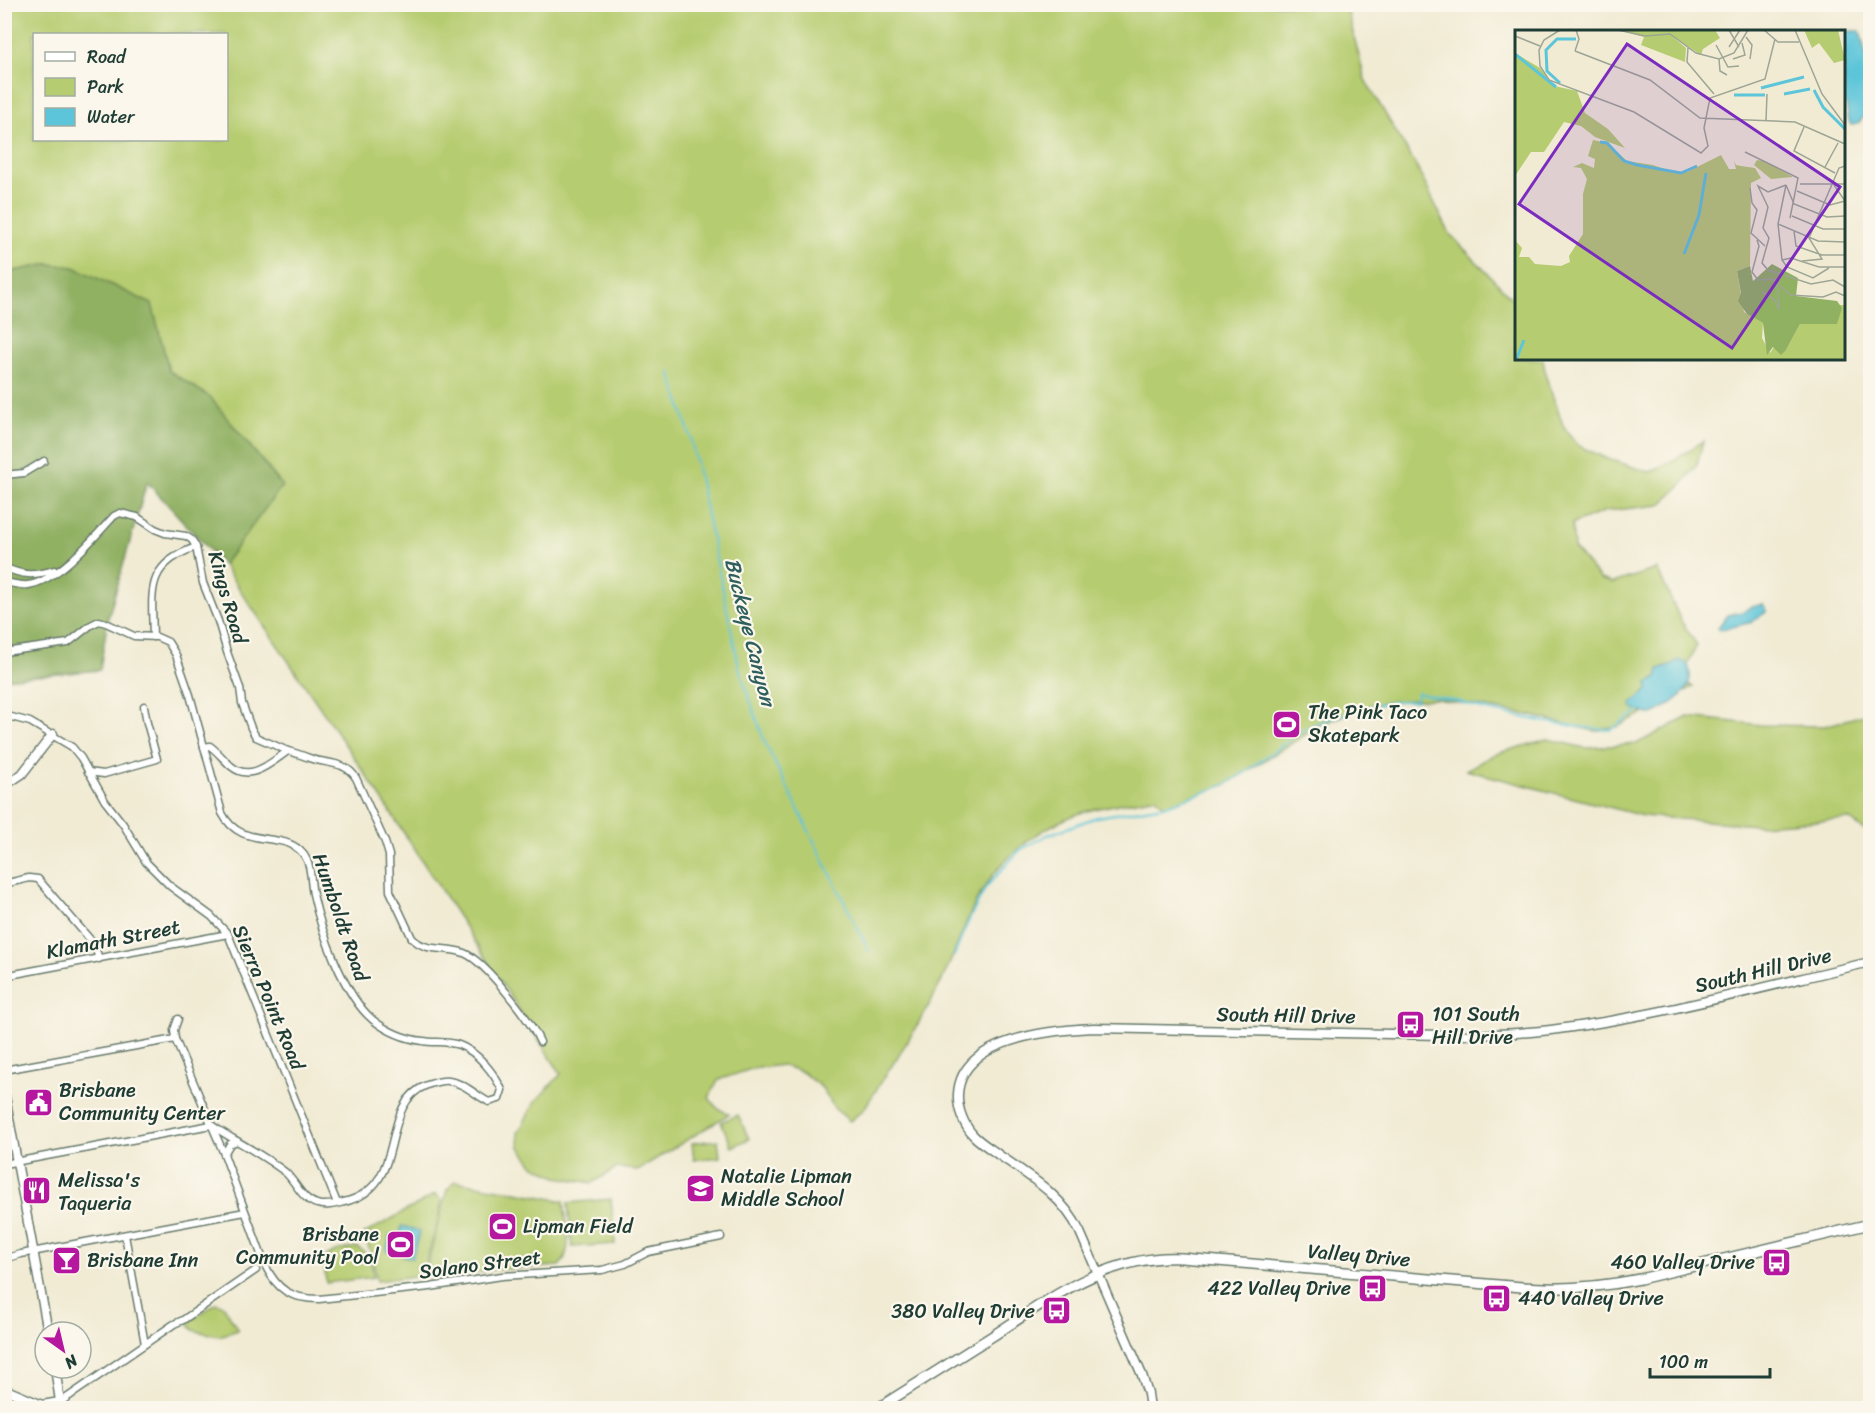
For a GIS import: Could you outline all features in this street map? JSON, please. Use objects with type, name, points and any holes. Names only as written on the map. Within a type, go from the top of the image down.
[{"type":"main road","name":"Valley Drive","points":[[878,1408],[1049,1299],[1098,1274],[1138,1260],[1173,1257],[1522,1287],[1581,1287],[1640,1279],[1870,1224]]},
{"type":"street","points":[[4,475],[24,473],[44,461]]},
{"type":"street","name":"Kings Road","points":[[4,582],[27,585],[63,567],[86,547],[114,516],[120,513],[137,517],[165,533],[186,536],[192,540],[196,547],[203,583],[240,688],[242,703],[256,737],[288,751],[341,765],[353,774],[385,842],[389,855],[390,891],[412,938],[423,946],[458,951],[473,958],[521,1011],[540,1042]]},
{"type":"street","points":[[153,637],[155,578],[159,571],[172,560],[196,547]]},
{"type":"street","points":[[4,567],[22,574],[29,574],[44,573],[63,567]]},
{"type":"street","name":"Humboldt Road","points":[[4,652],[68,643],[99,621],[134,636],[153,637],[168,642],[176,655],[190,695],[218,803],[227,822],[245,835],[290,844],[305,857],[309,867],[315,904],[332,953],[349,992],[361,1009],[380,1025],[401,1035],[421,1041],[453,1044],[467,1050],[483,1063],[502,1090],[499,1099],[489,1102],[469,1088],[450,1081],[431,1083],[417,1090],[403,1106],[388,1160],[380,1177],[362,1195],[325,1205],[313,1203],[280,1169],[211,1125]]},
{"type":"street","points":[[88,771],[104,774],[157,759],[144,706]]},
{"type":"street","name":"Sierra Point Road","points":[[4,715],[24,720],[53,734],[72,747],[141,855],[170,886],[211,916],[228,934],[337,1203]]},
{"type":"street","points":[[4,786],[22,774],[53,734]]},
{"type":"street","points":[[204,747],[210,746],[234,768],[247,773],[259,770],[288,751]]},
{"type":"street","points":[[98,789],[99,781],[104,774]]},
{"type":"street","points":[[4,884],[36,878],[94,944],[99,959]]},
{"type":"street","name":"Klamath Street","points":[[4,976],[228,934]]},
{"type":"street","name":"South Hill Drive","points":[[1150,1408],[1142,1375],[1078,1227],[1063,1204],[1048,1190],[978,1139],[965,1123],[958,1099],[962,1077],[974,1060],[993,1048],[1032,1036],[1094,1028],[1443,1035],[1556,1029],[1640,1015],[1870,962]]},
{"type":"street","points":[[4,1071],[175,1039],[174,1030],[178,1019]]},
{"type":"street","name":"Solano Street","points":[[175,1039],[224,1154],[272,1280],[293,1296],[308,1299],[430,1287],[502,1276],[602,1270],[625,1264],[648,1251],[721,1237]]},
{"type":"street","points":[[4,1090],[46,1320]]},
{"type":"street","points":[[4,1164],[211,1125]]},
{"type":"street","points":[[224,1154],[230,1144],[237,1141]]},
{"type":"street","points":[[4,1259],[245,1212]]},
{"type":"street","points":[[125,1235],[145,1344]]},
{"type":"street","points":[[52,1408],[61,1405],[145,1344],[256,1270]]},
{"type":"street","points":[[57,1380],[61,1405]]},
{"type":"street","points":[[4,1389],[42,1405],[61,1405]]},
{"type":"green space","points":[[5,5],[1346,5],[1365,80],[1414,162],[1450,234],[1515,302],[1515,360],[1543,360],[1546,377],[1564,428],[1579,446],[1605,458],[1649,472],[1671,462],[1703,441],[1697,465],[1679,488],[1660,505],[1606,511],[1572,524],[1574,548],[1600,579],[1613,583],[1657,569],[1681,621],[1697,645],[1680,679],[1693,687],[1617,727],[1594,731],[1529,715],[1437,699],[1395,701],[1365,707],[1322,724],[1225,785],[1164,806],[1156,797],[1102,807],[1066,819],[1033,837],[992,876],[973,908],[943,978],[921,1019],[864,1109],[850,1121],[835,1109],[822,1088],[802,1072],[782,1065],[751,1069],[718,1080],[709,1098],[717,1108],[729,1114],[638,1170],[617,1168],[592,1183],[557,1177],[533,1165],[520,1147],[518,1133],[535,1102],[561,1074],[372,784],[223,565],[282,485],[210,397],[169,371],[152,304],[49,264],[5,273]]},
{"type":"green space","points":[[49,264],[74,267],[152,304],[169,371],[210,397],[282,486],[223,565],[147,482],[108,618],[100,670],[5,679],[5,273]]},
{"type":"green space","points":[[1870,713],[1870,834],[1849,819],[1757,825],[1643,816],[1466,770],[1495,754],[1548,739],[1585,748],[1636,744],[1688,717],[1761,725],[1825,726]]},
{"type":"green space","points":[[738,1115],[749,1139],[732,1147],[721,1122]]},
{"type":"green space","points":[[718,1140],[720,1157],[694,1160],[692,1143]]},
{"type":"green space","name":"Lipman Field","points":[[455,1181],[564,1201],[568,1244],[564,1260],[559,1266],[494,1270],[426,1280],[427,1266],[447,1190]]},
{"type":"green space","name":"Brisbane Community Pool","points":[[436,1194],[442,1201],[422,1275],[377,1281],[372,1256],[364,1234]]},
{"type":"green space","points":[[611,1199],[615,1244],[572,1247],[568,1203]]},
{"type":"green space","points":[[357,1247],[370,1257],[374,1277],[326,1283],[324,1258],[335,1251]]},
{"type":"green space","points":[[216,1303],[224,1306],[238,1330],[219,1336],[193,1330],[188,1323]]},
{"type":"water","points":[[1845,31],[1860,31],[1870,74],[1870,109],[1858,124],[1851,125],[1845,104]]},
{"type":"water","points":[[1763,604],[1767,611],[1752,622],[1720,630],[1718,628],[1727,615],[1743,612]]},
{"type":"water","points":[[1678,660],[1687,663],[1690,670],[1686,690],[1656,713],[1647,714],[1633,709],[1631,704],[1648,690],[1648,683],[1657,678],[1659,669],[1668,667]]},
{"type":"water","points":[[402,1226],[420,1231],[412,1258],[386,1251],[390,1235],[399,1237]]},
{"type":"waterway","name":"Buckeye Canyon","points":[[670,371],[691,439],[740,671],[765,743],[869,951]]},
{"type":"waterway","points":[[954,956],[986,887],[1020,850],[1045,836],[1097,817],[1164,806],[1222,786],[1303,730],[1322,721],[1371,706],[1398,701],[1416,701],[1417,693],[1546,722],[1596,729],[1610,730],[1640,710]]},
{"type":"place","name":"The Pink Taco Skatepark","points":[[1287,724]]},
{"type":"place","name":"101 South Hill Drive","points":[[1411,1025]]},
{"type":"place","name":"Brisbane Community Center","points":[[38,1102]]},
{"type":"place","name":"Natalie Lipman Middle School","points":[[700,1188]]},
{"type":"place","name":"Melissa's Taqueria","points":[[37,1191]]},
{"type":"place","name":"Lipman Field","points":[[502,1226]]},
{"type":"place","name":"Brisbane Community Pool","points":[[400,1245]]},
{"type":"place","name":"Brisbane Inn","points":[[66,1260]]},
{"type":"place","name":"460 Valley Drive","points":[[1776,1262]]},
{"type":"place","name":"422 Valley Drive","points":[[1372,1288]]},
{"type":"place","name":"440 Valley Drive","points":[[1497,1298]]},
{"type":"place","name":"380 Valley Drive","points":[[1056,1311]]}]
